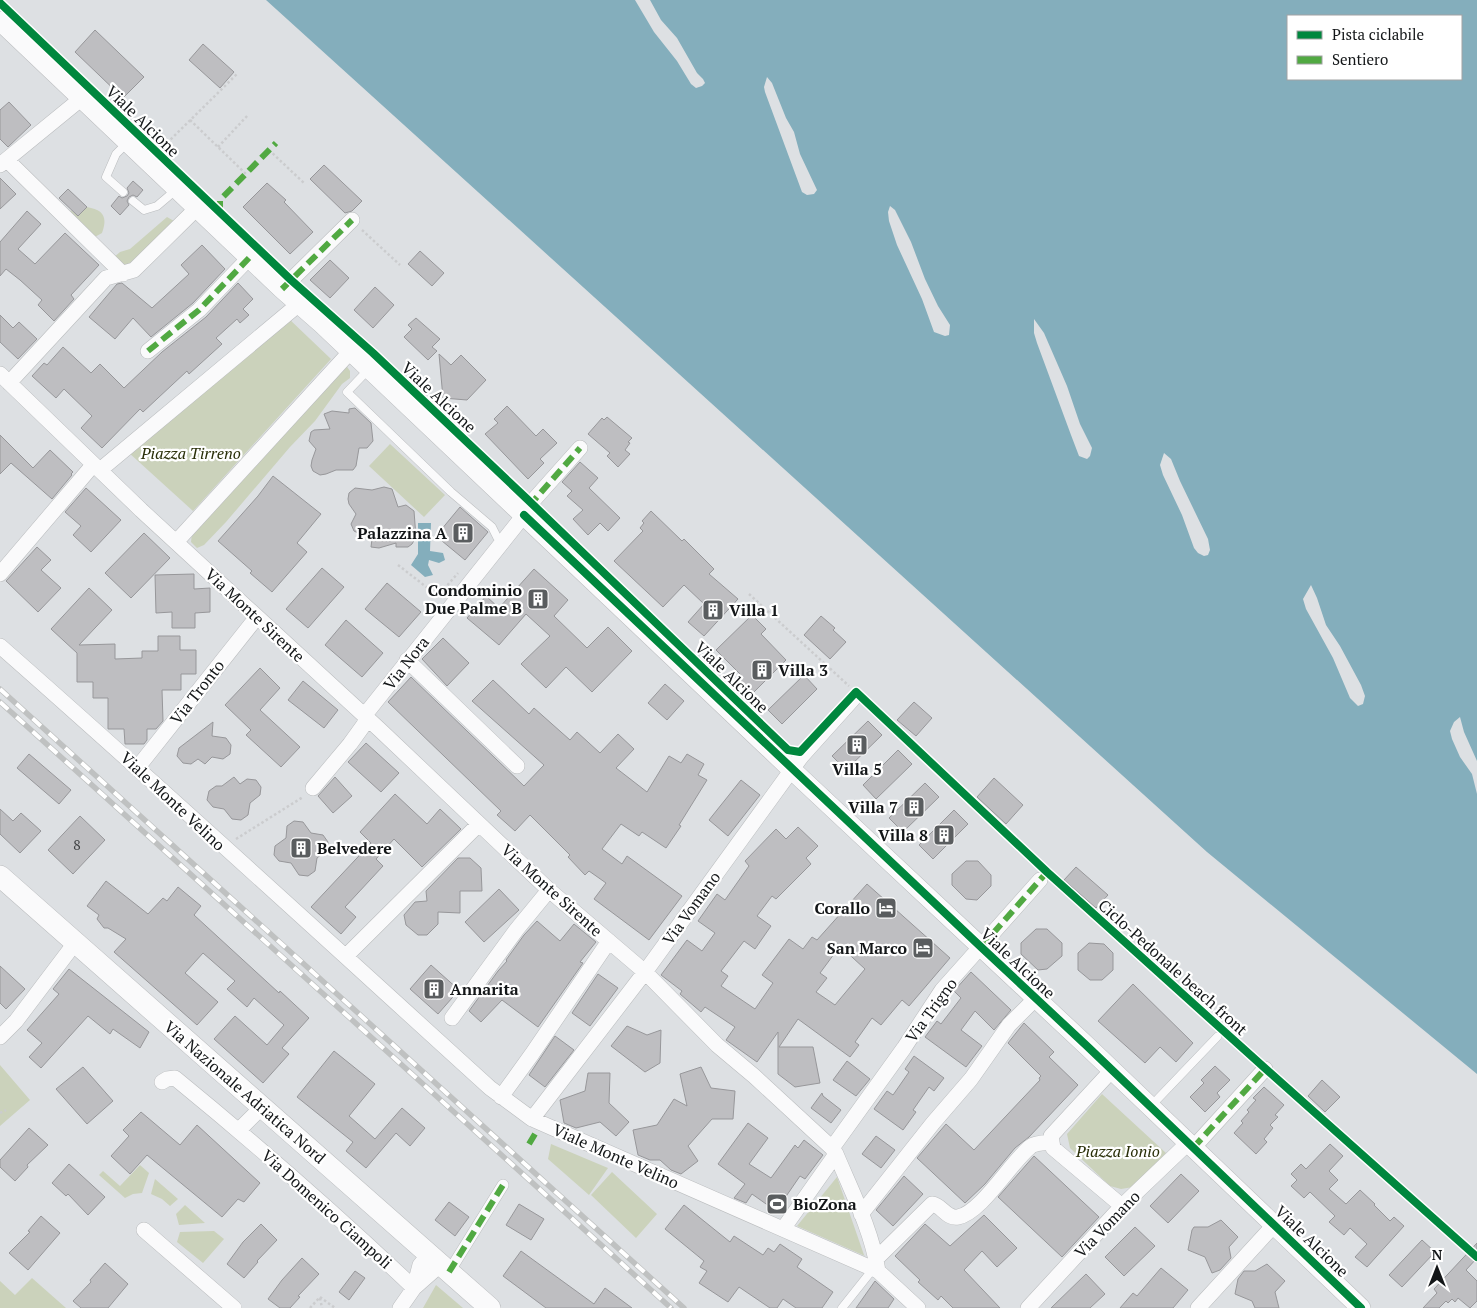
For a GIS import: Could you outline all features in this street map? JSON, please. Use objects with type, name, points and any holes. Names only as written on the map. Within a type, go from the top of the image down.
[{"type":"main road","name":"Via Nazionale Adriatica Nord","points":[[0,876],[490,1308]]},
{"type":"street","name":"Viale Alcione","points":[[0,20],[249,258],[1276,1224],[1361,1308]]},
{"type":"street","points":[[82,98],[3,162],[122,274]]},
{"type":"street","points":[[4,379],[106,278],[134,270],[197,208]]},
{"type":"street","points":[[282,289],[352,220]]},
{"type":"street","points":[[148,351],[198,310],[249,258]]},
{"type":"street","points":[[0,574],[96,467],[123,451],[299,304]]},
{"type":"street","points":[[177,541],[350,352]]},
{"type":"street","name":"Via Monte Sirente","points":[[4,379],[548,890],[645,972],[717,1045],[754,1076],[834,1151],[861,1214],[876,1266]]},
{"type":"street","name":"Via Nora","points":[[313,788],[350,744],[407,660],[524,516],[531,503],[580,448]]},
{"type":"street","name":"Via Tronto","points":[[138,767],[257,617]]},
{"type":"street","name":"Viale Monte Velino","points":[[0,646],[138,767],[226,850],[346,956],[482,1082],[532,1120],[783,1229],[876,1266],[918,1308]]},
{"type":"street","points":[[407,660],[517,766]]},
{"type":"street","name":"Via Vomano","points":[[532,1120],[645,972],[807,749],[853,696]]},
{"type":"street","points":[[346,956],[479,824]]},
{"type":"street","name":"Via Trigno","points":[[783,1229],[942,990],[1040,880]]},
{"type":"street","points":[[452,1018],[548,890]]},
{"type":"street","points":[[501,1097],[609,941]]},
{"type":"street","points":[[0,1038],[16,1021],[75,943]]},
{"type":"street","points":[[861,1214],[970,1078],[1009,1025],[1035,998]]},
{"type":"street","name":"Via Vomano","points":[[1028,1308],[1122,1206],[1191,1146],[1265,1069]]},
{"type":"street","points":[[1112,1070],[1051,1136],[1053,1148],[1122,1206]]},
{"type":"street","name":"Via Domenico Ciampoli","points":[[162,1082],[175,1078],[239,1130],[414,1288]]},
{"type":"street","points":[[239,1130],[262,1107]]},
{"type":"street","points":[[876,1266],[932,1204],[936,1204],[951,1217],[957,1218],[964,1215],[983,1199],[1031,1146],[1052,1142]]},
{"type":"street","points":[[400,1308],[414,1288],[439,1264],[503,1185]]},
{"type":"street","name":"Viale Alcione","points":[[1198,1308],[1276,1224]]},
{"type":"street","points":[[144,1230],[234,1308]]},
{"type":"lane","points":[[123,192],[106,177],[116,154],[128,142]]},
{"type":"lane","points":[[134,201],[144,210],[157,206],[177,189]]},
{"type":"lane","points":[[369,369],[347,392],[451,492],[492,527],[497,537],[502,541]]},
{"type":"lane","points":[[1150,1107],[1218,1037]]},
{"type":"lane","points":[[842,1308],[876,1266]]},
{"type":"path","points":[[157,153],[238,73]]},
{"type":"path","points":[[218,146],[248,115]]},
{"type":"path","points":[[190,120],[246,174]]},
{"type":"path","points":[[270,150],[304,184]]},
{"type":"path","points":[[352,220],[400,265]]},
{"type":"path","points":[[398,565],[438,596],[463,567]]},
{"type":"path","points":[[749,594],[853,696]]},
{"type":"path","points":[[236,839],[284,810],[313,788]]},
{"type":"path","points":[[0,1113],[6,1110]]},
{"type":"path","points":[[310,1308],[320,1296]]},
{"type":"path","points":[[320,1296],[322,1308]]},
{"type":"path","points":[[320,1296],[335,1308]]},
{"type":"green space","points":[[87,207],[97,210],[104,218],[102,233],[93,238],[69,213],[71,210],[78,216]]},
{"type":"green space","points":[[167,217],[174,221],[132,264],[123,266],[113,258],[120,252],[130,249]]},
{"type":"green space","name":"Piazza Tirreno","points":[[287,317],[331,359],[193,511],[128,452]]},
{"type":"green space","points":[[345,364],[350,371],[350,378],[342,384],[315,421],[290,447],[226,522],[204,545],[197,548],[191,542],[192,533]]},
{"type":"green space","points":[[390,444],[445,495],[424,517],[369,466]]},
{"type":"green space","points":[[0,1065],[30,1100],[0,1126]]},
{"type":"green space","name":"Piazza Ionio","points":[[1102,1094],[1166,1153],[1133,1187],[1121,1189],[1110,1186],[1070,1148],[1067,1134]]},
{"type":"green space","points":[[551,1144],[608,1168],[589,1195],[548,1159]]},
{"type":"green space","points":[[140,1165],[149,1173],[142,1193],[133,1194],[125,1198],[99,1175],[103,1171],[120,1186]]},
{"type":"green space","points":[[612,1172],[657,1214],[636,1238],[591,1195]]},
{"type":"green space","points":[[837,1177],[864,1255],[865,1256],[797,1226]]},
{"type":"green space","points":[[155,1179],[178,1199],[170,1206],[162,1199],[151,1194]]},
{"type":"green space","points":[[185,1205],[205,1223],[179,1225],[176,1214]]},
{"type":"green space","points":[[214,1231],[224,1239],[203,1263],[177,1242],[180,1232]]},
{"type":"green space","points":[[32,1278],[66,1308],[0,1308],[0,1281],[15,1295]]},
{"type":"green space","points":[[436,1285],[463,1308],[423,1308]]},
{"type":"water","points":[[266,0],[1477,0],[1477,1074],[1207,852]]},
{"type":"water","points":[[418,523],[431,523],[430,551],[443,553],[445,560],[439,563],[429,560],[428,565],[433,575],[425,577],[411,565],[418,554]]},
{"type":"pier","points":[[635,0],[650,0],[661,20],[677,38],[697,73],[703,79],[705,83],[702,86],[696,88],[691,84],[677,61],[654,32]]},
{"type":"pier","points":[[767,77],[772,83],[786,118],[794,132],[800,154],[817,190],[814,194],[807,195],[802,192],[765,92],[764,87]]},
{"type":"pier","points":[[890,206],[895,210],[911,242],[925,279],[950,325],[949,335],[945,336],[934,332],[922,299],[897,245],[889,221],[888,212]]},
{"type":"pier","points":[[1034,319],[1044,333],[1067,386],[1080,424],[1092,448],[1087,459],[1079,456],[1071,435],[1037,343],[1034,333]]},
{"type":"pier","points":[[1164,453],[1171,459],[1208,539],[1210,550],[1208,555],[1204,556],[1198,553],[1194,548],[1182,515],[1163,475],[1160,465]]},
{"type":"pier","points":[[1311,585],[1326,625],[1340,646],[1361,685],[1365,696],[1363,704],[1358,706],[1350,698],[1333,658],[1306,609],[1303,599]]},
{"type":"pier","points":[[1460,717],[1464,732],[1477,761],[1477,794],[1472,774],[1460,757],[1450,731],[1454,722]]},
{"type":"building","points":[[95,30],[144,77],[123,98],[75,52]]},
{"type":"building","points":[[203,44],[234,72],[220,88],[189,60]]},
{"type":"building","points":[[9,102],[31,125],[8,147],[0,139],[0,110]]},
{"type":"building","points":[[324,165],[362,201],[352,211],[345,213],[310,179]]},
{"type":"building","points":[[0,178],[16,194],[0,209]]},
{"type":"building","points":[[133,181],[143,190],[137,197],[133,195],[129,197],[127,201],[129,205],[120,215],[111,206],[119,196],[122,198],[127,196],[129,193],[127,188]]},
{"type":"building","points":[[267,183],[286,200],[284,202],[313,232],[290,254],[243,207]]},
{"type":"building","points":[[68,189],[87,207],[78,216],[59,198]]},
{"type":"building","points":[[27,211],[41,224],[18,249],[35,264],[65,233],[99,265],[71,295],[74,299],[54,321],[38,305],[42,300],[20,280],[6,269],[0,276],[0,242]]},
{"type":"building","points":[[202,245],[225,269],[193,303],[151,337],[133,318],[115,339],[89,317],[117,284],[122,283],[152,308],[189,274],[181,265]]},
{"type":"building","points":[[420,251],[444,273],[432,286],[408,264]]},
{"type":"building","points":[[330,260],[349,278],[330,298],[310,280]]},
{"type":"building","points":[[238,283],[253,299],[243,309],[249,315],[240,323],[237,319],[216,338],[222,344],[189,374],[187,371],[143,412],[140,409],[102,448],[81,428],[92,416],[64,389],[56,398],[32,376],[44,363],[47,365],[63,347],[91,373],[100,364],[124,388],[162,352],[206,317]]},
{"type":"building","points":[[375,287],[394,305],[373,328],[354,310]]},
{"type":"building","points":[[0,315],[13,328],[19,322],[37,339],[18,359],[0,342]]},
{"type":"building","points":[[416,318],[440,339],[432,347],[437,351],[428,360],[404,337],[412,329],[408,325]]},
{"type":"building","points":[[439,354],[451,365],[461,355],[486,380],[467,400],[443,398]]},
{"type":"building","points":[[507,406],[536,436],[543,429],[557,443],[540,459],[544,463],[528,479],[485,434],[498,423],[494,419]]},
{"type":"building","points":[[355,408],[371,423],[373,441],[367,448],[359,448],[356,466],[353,470],[336,470],[320,475],[313,471],[311,466],[316,449],[309,441],[311,432],[314,430],[330,429],[324,414],[332,411],[349,413],[349,409]]},
{"type":"building","points":[[607,417],[632,438],[625,450],[630,454],[618,467],[607,456],[610,453],[588,434],[602,418],[604,420]]},
{"type":"building","points":[[0,435],[33,468],[50,450],[73,472],[52,499],[11,463],[0,474]]},
{"type":"building","points":[[580,462],[598,478],[589,488],[620,518],[608,531],[600,523],[588,535],[573,519],[583,510],[567,496],[572,491],[562,482]]},
{"type":"building","points":[[273,476],[321,514],[297,543],[307,552],[272,592],[250,573],[252,571],[218,541]]},
{"type":"building","points":[[384,487],[392,489],[398,507],[406,505],[414,511],[416,537],[408,547],[396,547],[396,543],[379,548],[371,547],[373,531],[358,533],[354,531],[351,524],[356,514],[349,504],[349,493],[355,488],[372,490]]},
{"type":"building","points":[[86,488],[121,520],[91,552],[73,535],[81,526],[65,512]]},
{"type":"building","name":"Palazzina A","points":[[460,507],[488,532],[465,560],[436,536]]},
{"type":"building","points":[[651,511],[682,541],[684,539],[714,569],[709,574],[738,599],[704,636],[688,622],[704,604],[684,585],[663,607],[614,561],[643,531],[640,528],[644,523],[642,521]]},
{"type":"building","points":[[144,533],[170,558],[131,598],[105,573]]},
{"type":"building","points":[[37,547],[51,560],[41,570],[61,588],[38,612],[6,581]]},
{"type":"building","points":[[322,568],[344,587],[308,628],[286,609]]},
{"type":"building","points":[[534,569],[568,600],[554,616],[587,648],[608,627],[632,651],[592,692],[566,667],[546,688],[521,664],[550,636],[526,614],[499,645],[467,618],[486,596],[499,608]]},
{"type":"building","points":[[194,574],[194,589],[210,588],[210,612],[195,613],[195,628],[172,628],[172,612],[156,613],[155,575]]},
{"type":"building","points":[[387,583],[421,612],[399,637],[365,609]]},
{"type":"building","points":[[89,588],[112,610],[79,645],[115,644],[115,659],[142,658],[142,651],[158,651],[158,636],[180,636],[180,650],[196,650],[196,674],[181,674],[181,690],[162,690],[163,721],[156,729],[147,729],[147,740],[144,744],[125,744],[124,729],[108,729],[108,698],[93,698],[93,682],[77,682],[77,653],[51,629]]},
{"type":"building","points":[[752,615],[766,629],[761,634],[786,660],[751,695],[737,681],[742,676],[716,650]]},
{"type":"building","points":[[821,616],[835,628],[833,630],[846,642],[830,659],[804,635]]},
{"type":"building","points":[[346,620],[383,653],[362,677],[325,645]]},
{"type":"building","points":[[443,638],[469,663],[447,686],[422,659]]},
{"type":"building","points":[[260,668],[280,688],[260,710],[300,747],[281,767],[246,735],[251,730],[225,705]]},
{"type":"building","points":[[804,675],[817,689],[782,724],[768,710]]},
{"type":"building","points":[[411,677],[524,786],[544,765],[472,701],[493,680],[529,714],[534,708],[570,740],[577,732],[600,753],[618,734],[634,749],[616,768],[647,792],[669,756],[681,763],[687,754],[704,764],[698,775],[707,780],[666,848],[642,832],[639,836],[621,824],[602,849],[622,864],[627,856],[682,896],[649,940],[594,899],[606,883],[589,871],[585,875],[568,857],[570,855],[530,815],[515,831],[497,815],[501,811],[388,702]]},
{"type":"building","points":[[303,681],[338,710],[324,728],[288,700]]},
{"type":"building","points":[[665,684],[684,701],[667,720],[648,703]]},
{"type":"building","points":[[914,702],[932,718],[916,736],[897,720]]},
{"type":"building","name":"Villa 5","points":[[868,721],[882,735],[846,770],[832,756]]},
{"type":"building","points":[[213,722],[212,736],[226,738],[231,745],[230,754],[223,759],[212,757],[205,764],[198,759],[191,764],[183,763],[177,756],[179,748]]},
{"type":"building","points":[[366,743],[399,773],[381,792],[348,762]]},
{"type":"building","points":[[898,750],[912,764],[876,799],[863,785]]},
{"type":"building","points":[[29,754],[71,790],[59,804],[17,768]]},
{"type":"building","points":[[234,777],[240,784],[247,779],[256,780],[261,787],[260,795],[250,803],[248,815],[241,820],[232,819],[224,809],[213,807],[207,800],[209,791],[216,786],[222,786]]},
{"type":"building","points":[[335,777],[352,796],[333,813],[318,796]]},
{"type":"building","points":[[994,778],[1023,805],[1006,824],[977,797]]},
{"type":"building","points":[[741,780],[760,795],[728,836],[709,820]]},
{"type":"building","name":"Villa 7","points":[[925,783],[939,797],[905,830],[901,830],[889,818]]},
{"type":"building","points":[[395,794],[427,824],[440,809],[461,829],[422,867],[394,839],[376,859],[383,866],[345,907],[356,917],[341,934],[311,907],[371,843],[360,832]]},
{"type":"building","points":[[0,809],[13,821],[21,813],[41,831],[20,853],[0,834]]},
{"type":"building","name":"Villa 8","points":[[954,810],[968,824],[933,859],[919,845]]},
{"type":"building","points":[[80,816],[105,840],[73,874],[48,850]]},
{"type":"building","name":"Belvedere","points":[[294,821],[303,822],[311,833],[323,835],[328,842],[327,850],[317,858],[315,871],[308,876],[299,875],[291,863],[279,861],[274,855],[275,846],[286,838],[287,826]]},
{"type":"building","points":[[798,827],[818,846],[806,858],[811,864],[776,899],[772,896],[757,916],[771,926],[755,949],[744,941],[721,971],[728,976],[721,986],[755,1009],[773,983],[762,975],[789,939],[803,949],[812,937],[817,940],[867,884],[950,958],[909,1006],[902,1000],[881,1025],[872,1018],[855,1042],[859,1045],[850,1057],[798,1019],[779,1047],[813,1047],[820,1083],[795,1087],[778,1074],[778,1032],[757,1062],[726,1040],[735,1027],[705,1007],[701,1012],[680,994],[682,991],[661,975],[687,940],[702,951],[715,933],[698,921],[717,894],[725,900],[749,866],[745,861],[776,829],[786,839]],"holes":[[[840,946],[865,969],[835,1005],[816,992],[827,978],[820,973]]]},
{"type":"building","points":[[458,858],[470,858],[481,868],[482,891],[460,891],[460,913],[438,912],[438,924],[427,935],[418,935],[406,925],[404,915],[415,902],[427,901],[426,891]]},
{"type":"building","points":[[966,861],[978,861],[991,875],[991,886],[977,900],[966,899],[952,885],[952,874]]},
{"type":"building","points":[[1076,867],[1108,895],[1096,908],[1064,880]]},
{"type":"building","points":[[106,881],[148,914],[163,898],[167,901],[178,887],[201,906],[194,915],[309,1018],[282,1048],[289,1054],[263,1083],[214,1039],[235,1016],[267,1045],[284,1025],[254,998],[247,1007],[227,989],[235,981],[203,953],[185,973],[218,1002],[197,1025],[114,952],[126,939],[108,928],[104,928],[97,919],[99,915],[87,906]]},
{"type":"building","points":[[499,889],[519,910],[484,942],[465,922]]},
{"type":"building","points":[[537,921],[560,941],[574,924],[596,942],[580,962],[583,963],[538,1027],[502,1000],[481,1022],[469,1011],[524,935]]},
{"type":"building","points":[[1036,929],[1047,929],[1062,943],[1062,956],[1047,969],[1038,970],[1021,954],[1021,943]]},
{"type":"building","points":[[1089,943],[1104,944],[1113,953],[1113,970],[1102,980],[1090,980],[1078,970],[1078,953]]},
{"type":"building","name":"Annarita","points":[[431,965],[459,990],[438,1014],[410,989]]},
{"type":"building","points":[[0,966],[25,989],[6,1009],[0,1003]]},
{"type":"building","points":[[69,969],[149,1032],[140,1048],[113,1029],[110,1034],[88,1016],[41,1068],[29,1057],[42,1043],[27,1030],[59,994],[53,989]]},
{"type":"building","points":[[971,972],[1011,1010],[994,1030],[975,1011],[961,1030],[982,1046],[966,1067],[925,1037],[937,1021],[941,1024],[961,998],[954,991]]},
{"type":"building","points":[[598,974],[618,988],[590,1026],[572,1013]]},
{"type":"building","points":[[1133,984],[1193,1043],[1176,1062],[1160,1047],[1145,1063],[1098,1021]]},
{"type":"building","points":[[1024,1023],[1054,1052],[1049,1057],[1078,1085],[1029,1137],[1015,1148],[985,1184],[965,1203],[917,1158],[946,1124],[974,1150],[1040,1080],[1041,1076],[1008,1043]]},
{"type":"building","points":[[627,1026],[647,1035],[661,1030],[660,1063],[645,1072],[611,1046]]},
{"type":"building","points":[[555,1036],[574,1050],[545,1087],[529,1075]]},
{"type":"building","points":[[334,1051],[375,1084],[349,1116],[375,1139],[402,1108],[425,1128],[410,1146],[396,1133],[366,1168],[346,1151],[353,1142],[297,1097]]},
{"type":"building","points":[[914,1056],[944,1078],[934,1091],[929,1087],[913,1110],[916,1112],[903,1130],[874,1109],[887,1091],[893,1095],[909,1072],[905,1069]]},
{"type":"building","points":[[847,1061],[870,1079],[856,1096],[833,1080]]},
{"type":"building","points":[[1215,1066],[1230,1080],[1217,1093],[1220,1097],[1205,1112],[1190,1097],[1204,1083],[1201,1080]]},
{"type":"building","points":[[83,1067],[113,1101],[87,1124],[56,1089]]},
{"type":"building","points":[[701,1067],[711,1088],[735,1091],[733,1119],[712,1119],[688,1146],[698,1161],[681,1174],[671,1170],[660,1160],[650,1160],[638,1155],[633,1130],[657,1125],[674,1099],[687,1106],[680,1074]]},
{"type":"building","points":[[588,1073],[610,1073],[609,1103],[629,1122],[616,1136],[600,1122],[576,1128],[564,1123],[560,1100],[585,1091]]},
{"type":"building","points":[[1322,1080],[1340,1097],[1325,1112],[1308,1096]]},
{"type":"building","points":[[1264,1087],[1284,1105],[1275,1115],[1278,1117],[1270,1125],[1273,1128],[1264,1139],[1267,1142],[1256,1154],[1234,1133],[1243,1123],[1241,1121],[1249,1112],[1247,1110],[1256,1100],[1253,1098]]},
{"type":"building","points":[[822,1093],[823,1096],[841,1110],[831,1123],[811,1108]]},
{"type":"building","points":[[141,1112],[180,1145],[197,1125],[260,1183],[244,1202],[238,1199],[222,1217],[147,1155],[130,1174],[111,1156],[129,1136],[123,1130]]},
{"type":"building","points":[[748,1123],[768,1138],[749,1164],[771,1178],[795,1145],[798,1148],[804,1140],[823,1155],[805,1179],[800,1176],[776,1211],[752,1194],[746,1203],[734,1198],[745,1184],[718,1164]]},
{"type":"building","points":[[29,1128],[48,1145],[27,1165],[28,1167],[15,1181],[0,1167],[0,1160]]},
{"type":"building","points":[[876,1136],[895,1150],[881,1168],[862,1154]]},
{"type":"building","points":[[1330,1144],[1343,1156],[1329,1171],[1338,1180],[1329,1189],[1346,1204],[1360,1190],[1390,1221],[1394,1217],[1404,1226],[1367,1267],[1355,1257],[1367,1244],[1350,1228],[1344,1235],[1329,1222],[1335,1216],[1310,1192],[1304,1198],[1291,1186],[1297,1180],[1291,1174],[1301,1164],[1306,1169]]},
{"type":"building","points":[[1034,1156],[1099,1217],[1062,1257],[998,1197]]},
{"type":"building","points":[[69,1164],[105,1197],[88,1215],[68,1194],[66,1196],[52,1183]]},
{"type":"building","points":[[1181,1174],[1199,1191],[1168,1223],[1150,1206]]},
{"type":"building","points":[[904,1176],[923,1194],[893,1226],[876,1210]]},
{"type":"building","points":[[449,1202],[469,1217],[455,1236],[435,1220]]},
{"type":"building","points":[[519,1204],[544,1219],[531,1240],[506,1225]]},
{"type":"building","points":[[684,1205],[730,1242],[734,1236],[763,1255],[768,1248],[774,1252],[780,1244],[802,1259],[797,1267],[833,1292],[822,1308],[796,1308],[783,1299],[777,1308],[770,1308],[739,1287],[728,1302],[699,1283],[707,1271],[700,1267],[704,1261],[665,1229]]},
{"type":"building","points":[[984,1215],[1017,1248],[997,1267],[982,1251],[964,1270],[1000,1308],[953,1308],[941,1296],[938,1300],[918,1282],[920,1280],[895,1256],[925,1224],[950,1246]]},
{"type":"building","points":[[41,1216],[60,1233],[28,1270],[9,1253],[30,1232],[28,1231]]},
{"type":"building","points":[[1221,1220],[1238,1237],[1229,1247],[1231,1258],[1220,1270],[1212,1273],[1205,1257],[1188,1250],[1194,1227],[1208,1227]]},
{"type":"building","points":[[261,1224],[277,1240],[244,1278],[227,1264],[243,1242]]},
{"type":"building","points":[[1135,1227],[1155,1246],[1124,1276],[1105,1257]]},
{"type":"building","points":[[1422,1240],[1435,1252],[1402,1287],[1389,1275]]},
{"type":"building","points":[[1477,1243],[1477,1258],[1466,1270],[1477,1281],[1477,1301],[1470,1308],[1458,1298],[1455,1302],[1452,1299],[1448,1303],[1446,1301],[1439,1308],[1423,1308],[1437,1293],[1434,1289]]},
{"type":"building","points":[[521,1251],[594,1304],[605,1288],[632,1308],[546,1308],[503,1276]]},
{"type":"building","points":[[302,1258],[319,1274],[298,1296],[300,1297],[290,1308],[280,1308],[268,1299]]},
{"type":"building","points":[[105,1263],[128,1284],[108,1308],[81,1308],[73,1301],[91,1282],[90,1280]]},
{"type":"building","points":[[1267,1264],[1285,1281],[1275,1292],[1279,1308],[1255,1308],[1252,1301],[1235,1294],[1238,1279],[1244,1271],[1255,1271]]},
{"type":"building","points":[[1161,1268],[1188,1290],[1173,1308],[1120,1308],[1133,1293],[1137,1296]]},
{"type":"building","points":[[355,1271],[365,1278],[349,1300],[339,1292]]},
{"type":"building","points":[[1086,1274],[1105,1294],[1090,1308],[1051,1308]]},
{"type":"building","points":[[875,1281],[894,1299],[888,1308],[856,1308]]},
{"type":"railway","points":[[0,689],[684,1308]]},
{"type":"railway","points":[[0,702],[671,1308]]},
{"type":"marked path","points":[[220,213],[220,200],[276,143]]},
{"type":"marked path","points":[[282,289],[352,220]]},
{"type":"marked path","points":[[148,351],[199,310],[249,258]]},
{"type":"marked path","points":[[529,506],[580,448]]},
{"type":"marked path","points":[[981,947],[1047,872]]},
{"type":"marked path","points":[[1193,1148],[1265,1069]]},
{"type":"marked path","points":[[529,1144],[535,1134]]},
{"type":"marked path","points":[[449,1272],[503,1185]]},
{"type":"cycle path","name":"Ciclo-Pedonale beach front","points":[[0,3],[291,280],[373,353],[526,498],[788,750],[800,752],[856,692],[1047,872],[1477,1257]]},
{"type":"cycle path","points":[[524,515],[1088,1047],[1361,1308]]},
{"type":"place","name":"Palazzina A","points":[[463,533]]},
{"type":"place","name":"Condominio Due Palme B","points":[[538,599]]},
{"type":"place","name":"Villa 1","points":[[713,610]]},
{"type":"place","name":"Villa 3","points":[[762,670]]},
{"type":"place","name":"Villa 5","points":[[857,745]]},
{"type":"place","name":"Villa 7","points":[[914,807]]},
{"type":"place","name":"Villa 8","points":[[944,835]]},
{"type":"place","name":"Belvedere","points":[[301,848]]},
{"type":"place","name":"Corallo","points":[[886,908]]},
{"type":"place","name":"San Marco","points":[[923,948]]},
{"type":"place","name":"Annarita","points":[[434,989]]},
{"type":"place","name":"BioZona","points":[[777,1204]]}]
